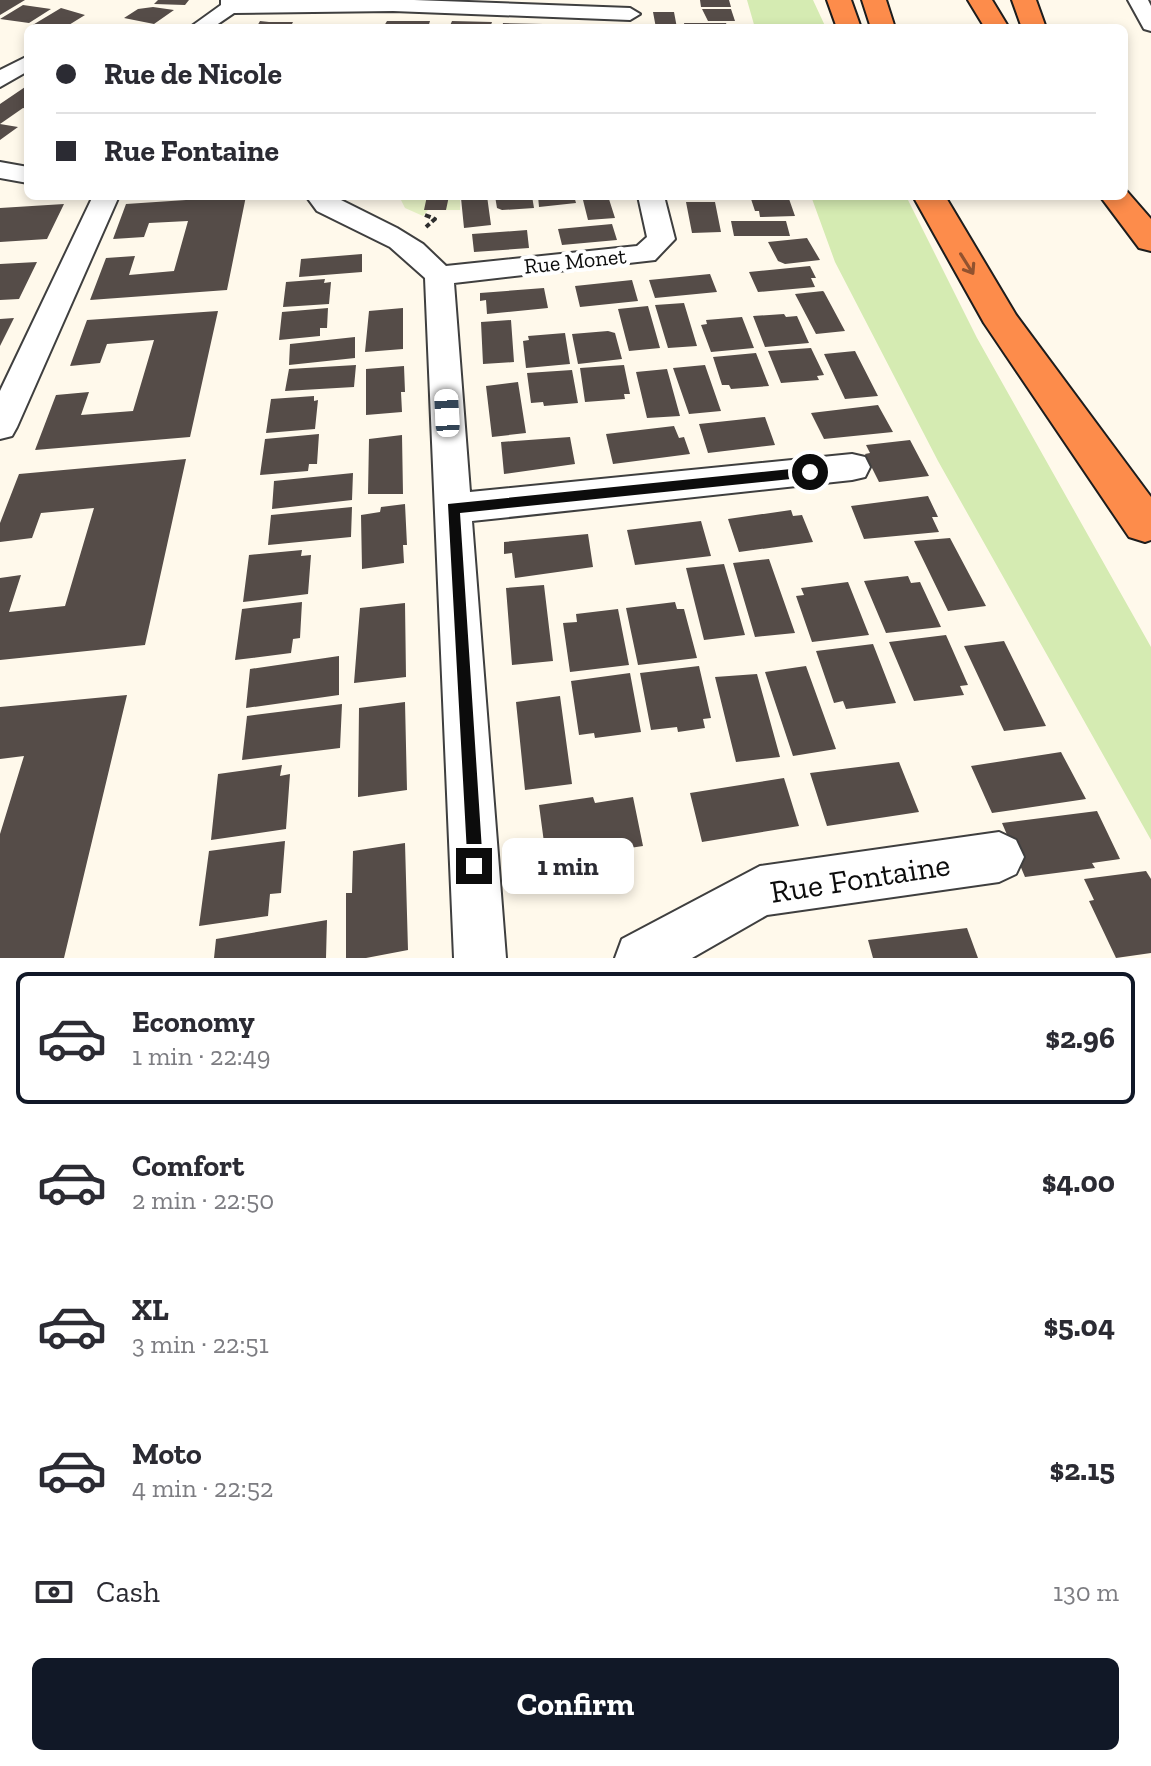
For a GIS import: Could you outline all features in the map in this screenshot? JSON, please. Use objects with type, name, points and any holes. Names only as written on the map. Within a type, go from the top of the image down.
[{"type":"highway","points":[[839,0],[848,24]]},
{"type":"highway","points":[[874,0],[882,24]]},
{"type":"highway","points":[[980,0],[995,24]]},
{"type":"highway","points":[[1024,0],[1033,24]]},
{"type":"highway","points":[[931,200],[942,224],[997,313],[1148,529]]},
{"type":"highway","points":[[963,200],[1148,529]]},
{"type":"highway","points":[[1119,200],[1151,241]]},
{"type":"street","points":[[1138,0],[1151,25]]},
{"type":"street","points":[[340,24],[348,3]]},
{"type":"street","points":[[204,24],[230,4],[348,3],[630,14]]},
{"type":"street","points":[[0,51],[24,54]]},
{"type":"street","points":[[0,80],[24,65]]},
{"type":"street","points":[[0,170],[24,174]]},
{"type":"street","points":[[0,427],[104,200]]},
{"type":"street","name":"Rue Monet","points":[[439,276],[645,254],[661,239],[652,200]]},
{"type":"street","points":[[323,201],[397,237],[421,254],[439,276],[480,958]]},
{"type":"street","points":[[453,508],[852,467]]},
{"type":"street","name":"Rue Fontaine","points":[[641,958],[760,891],[999,857]]},
{"type":"path","points":[[425,215],[435,219],[431,224]]},
{"type":"green space","points":[[747,0],[813,0],[824,24],[754,24]]},
{"type":"green space","points":[[401,200],[460,200],[460,210],[428,210],[423,216],[405,208]]},
{"type":"green space","points":[[812,200],[908,200],[977,338],[1151,647],[1151,840],[938,461],[835,262]]},
{"type":"building","points":[[0,0],[25,0],[0,15]]},
{"type":"building","points":[[158,0],[189,0],[185,5],[154,4]]},
{"type":"building","points":[[700,0],[729,0],[731,7],[701,7]]},
{"type":"building","points":[[23,5],[51,9],[29,23],[0,19]]},
{"type":"building","points":[[153,7],[174,10],[154,24],[124,18],[138,9]]},
{"type":"building","points":[[61,8],[85,15],[70,24],[34,24]]},
{"type":"building","points":[[702,9],[731,9],[735,21],[708,21]]},
{"type":"building","points":[[653,12],[674,12],[676,24],[655,24]]},
{"type":"building","points":[[260,21],[293,22],[292,24],[258,24]]},
{"type":"building","points":[[387,21],[430,21],[429,24],[385,24]]},
{"type":"building","points":[[452,21],[492,22],[491,24],[451,24]]},
{"type":"building","points":[[684,23],[726,24],[684,24]]},
{"type":"building","points":[[24,88],[23,108],[0,124],[0,104]]},
{"type":"building","points":[[0,124],[18,127],[0,140]]},
{"type":"building","points":[[245,200],[227,290],[90,300],[106,258],[135,256],[129,275],[174,271],[188,221],[149,223],[144,237],[113,239],[126,204]]},
{"type":"building","points":[[426,200],[448,200],[446,210],[424,210]]},
{"type":"building","points":[[461,200],[488,200],[491,225],[464,228]]},
{"type":"building","points":[[496,200],[533,200],[534,208],[502,210],[497,208]]},
{"type":"building","points":[[538,200],[575,200],[576,203],[539,207]]},
{"type":"building","points":[[583,200],[609,200],[615,218],[588,220]]},
{"type":"building","points":[[751,200],[789,200],[795,216],[760,217],[759,211],[755,211]]},
{"type":"building","points":[[686,202],[715,202],[721,232],[692,233]]},
{"type":"building","points":[[64,204],[47,239],[0,242],[0,208]]},
{"type":"building","points":[[731,221],[786,221],[790,236],[734,236]]},
{"type":"building","points":[[612,224],[617,240],[562,245],[558,229]]},
{"type":"building","points":[[527,230],[529,248],[474,252],[472,234]]},
{"type":"building","points":[[807,238],[820,260],[785,264],[778,261],[768,242]]},
{"type":"building","points":[[362,254],[362,272],[299,277],[301,259]]},
{"type":"building","points":[[37,262],[19,299],[0,300],[0,264]]},
{"type":"building","points":[[810,266],[816,278],[811,278],[815,287],[758,292],[749,272]]},
{"type":"building","points":[[710,274],[717,292],[655,298],[649,280]]},
{"type":"building","points":[[325,279],[324,283],[331,282],[329,304],[283,307],[286,282]]},
{"type":"building","points":[[632,280],[638,301],[580,307],[575,286]]},
{"type":"building","points":[[544,288],[548,308],[487,314],[486,300],[480,301],[480,293]]},
{"type":"building","points":[[823,291],[845,331],[816,334],[795,294]]},
{"type":"building","points":[[684,303],[697,346],[668,348],[655,305]]},
{"type":"building","points":[[648,306],[660,348],[629,351],[618,309]]},
{"type":"building","points":[[328,308],[327,328],[320,328],[320,336],[279,340],[282,312]]},
{"type":"building","points":[[403,308],[403,349],[365,352],[369,311]]},
{"type":"building","points":[[218,311],[190,437],[35,450],[56,395],[89,392],[81,415],[133,411],[154,340],[107,344],[100,363],[70,366],[87,320]]},
{"type":"building","points":[[784,314],[786,317],[797,316],[809,343],[765,347],[753,316]]},
{"type":"building","points":[[742,317],[754,348],[711,352],[701,325],[707,324],[706,320]]},
{"type":"building","points":[[14,318],[0,346],[0,319]]},
{"type":"building","points":[[511,320],[514,362],[483,364],[481,322]]},
{"type":"building","points":[[565,333],[570,364],[526,368],[523,341],[529,340],[528,336]]},
{"type":"building","points":[[615,333],[622,359],[578,364],[572,334]]},
{"type":"building","points":[[355,337],[355,358],[289,365],[290,344]]},
{"type":"building","points":[[811,348],[824,375],[817,376],[819,380],[781,383],[768,351]]},
{"type":"building","points":[[855,351],[878,396],[845,399],[824,354]]},
{"type":"building","points":[[756,353],[769,386],[731,389],[729,385],[722,385],[713,357]]},
{"type":"building","points":[[356,365],[354,387],[285,391],[289,369]]},
{"type":"building","points":[[624,365],[630,394],[624,394],[625,399],[585,402],[580,368]]},
{"type":"building","points":[[705,365],[721,411],[689,414],[673,368]]},
{"type":"building","points":[[404,366],[402,412],[366,415],[366,369]]},
{"type":"building","points":[[667,369],[680,416],[647,418],[636,372]]},
{"type":"building","points":[[572,370],[578,403],[544,406],[543,402],[531,403],[527,373]]},
{"type":"building","points":[[518,382],[526,433],[492,437],[486,386]]},
{"type":"building","points":[[314,396],[314,401],[318,400],[315,429],[266,433],[271,399]]},
{"type":"building","points":[[878,405],[893,432],[824,439],[811,413]]},
{"type":"building","points":[[765,417],[775,445],[708,453],[699,424]]},
{"type":"building","points":[[674,426],[679,438],[684,437],[690,454],[613,464],[606,434]]},
{"type":"building","points":[[319,434],[317,464],[309,464],[308,471],[260,475],[265,439]]},
{"type":"building","points":[[402,435],[403,494],[368,494],[369,439]]},
{"type":"building","points":[[570,437],[575,464],[504,474],[501,442]]},
{"type":"building","points":[[910,440],[929,476],[879,482],[865,454],[870,453],[866,445]]},
{"type":"building","points":[[186,459],[145,645],[0,660],[0,578],[21,575],[9,612],[65,606],[94,508],[41,513],[32,538],[0,542],[0,523],[19,474]]},
{"type":"building","points":[[353,473],[352,500],[272,509],[274,481]]},
{"type":"building","points":[[928,496],[938,517],[932,517],[939,532],[864,539],[851,506]]},
{"type":"building","points":[[405,504],[407,545],[403,545],[404,563],[362,569],[361,515],[380,512],[381,507]]},
{"type":"building","points":[[352,507],[351,537],[268,545],[271,515]]},
{"type":"building","points":[[791,510],[793,516],[802,515],[813,542],[739,552],[728,519]]},
{"type":"building","points":[[701,521],[711,556],[635,565],[627,530]]},
{"type":"building","points":[[588,534],[593,567],[515,578],[512,553],[504,554],[504,542]]},
{"type":"building","points":[[950,538],[986,606],[948,611],[914,541]]},
{"type":"building","points":[[302,550],[301,556],[311,555],[308,594],[243,602],[249,555]]},
{"type":"building","points":[[769,559],[795,633],[755,637],[733,563]]},
{"type":"building","points":[[724,564],[745,635],[704,640],[686,568]]},
{"type":"building","points":[[908,576],[911,583],[920,582],[941,627],[886,633],[864,581]]},
{"type":"building","points":[[848,582],[869,635],[812,642],[796,596],[804,595],[801,588]]},
{"type":"building","points":[[544,585],[553,661],[512,665],[506,588]]},
{"type":"building","points":[[302,602],[300,638],[293,639],[291,653],[235,660],[242,609]]},
{"type":"building","points":[[675,602],[677,609],[684,609],[697,658],[638,665],[626,608]]},
{"type":"building","points":[[405,603],[406,677],[354,683],[360,608]]},
{"type":"building","points":[[618,609],[629,665],[570,672],[563,623],[577,622],[576,614]]},
{"type":"building","points":[[946,635],[968,685],[960,686],[964,695],[914,701],[889,642]]},
{"type":"building","points":[[1004,641],[1046,726],[1004,731],[964,646]]},
{"type":"building","points":[[873,644],[896,703],[846,709],[843,701],[834,703],[816,651]]},
{"type":"building","points":[[339,656],[339,695],[246,708],[250,669]]},
{"type":"building","points":[[699,666],[711,718],[703,719],[705,728],[678,732],[677,727],[651,730],[640,673]]},
{"type":"building","points":[[806,666],[836,749],[793,756],[765,672]]},
{"type":"building","points":[[630,673],[641,732],[595,738],[594,733],[579,735],[571,681]]},
{"type":"building","points":[[757,674],[780,757],[736,762],[715,677]]},
{"type":"building","points":[[127,695],[64,958],[0,958],[0,834],[24,756],[0,759],[0,707]]},
{"type":"building","points":[[560,696],[572,784],[525,790],[516,702]]},
{"type":"building","points":[[405,702],[407,790],[358,797],[359,708]]},
{"type":"building","points":[[342,704],[340,748],[242,760],[247,716]]},
{"type":"building","points":[[1061,752],[1086,799],[992,813],[971,766]]},
{"type":"building","points":[[899,762],[919,812],[827,826],[810,773]]},
{"type":"building","points":[[282,765],[280,776],[290,774],[286,829],[211,840],[218,774]]},
{"type":"building","points":[[784,778],[799,826],[702,842],[690,793]]},
{"type":"building","points":[[593,797],[595,803],[633,797],[643,846],[547,865],[539,805]]},
{"type":"building","points":[[1097,811],[1120,859],[1092,863],[1095,868],[1025,877],[1002,823]]},
{"type":"building","points":[[285,841],[281,893],[270,894],[268,916],[199,926],[209,851]]},
{"type":"building","points":[[405,843],[408,950],[366,958],[346,958],[346,893],[352,893],[353,851]]},
{"type":"building","points":[[1146,871],[1151,879],[1151,953],[1116,958],[1089,901],[1094,900],[1084,879]]},
{"type":"building","points":[[327,920],[326,958],[214,958],[216,939]]},
{"type":"building","points":[[967,928],[978,958],[873,958],[868,940]]},
{"type":"route","points":[[474,866],[453,508],[810,472]]}]
